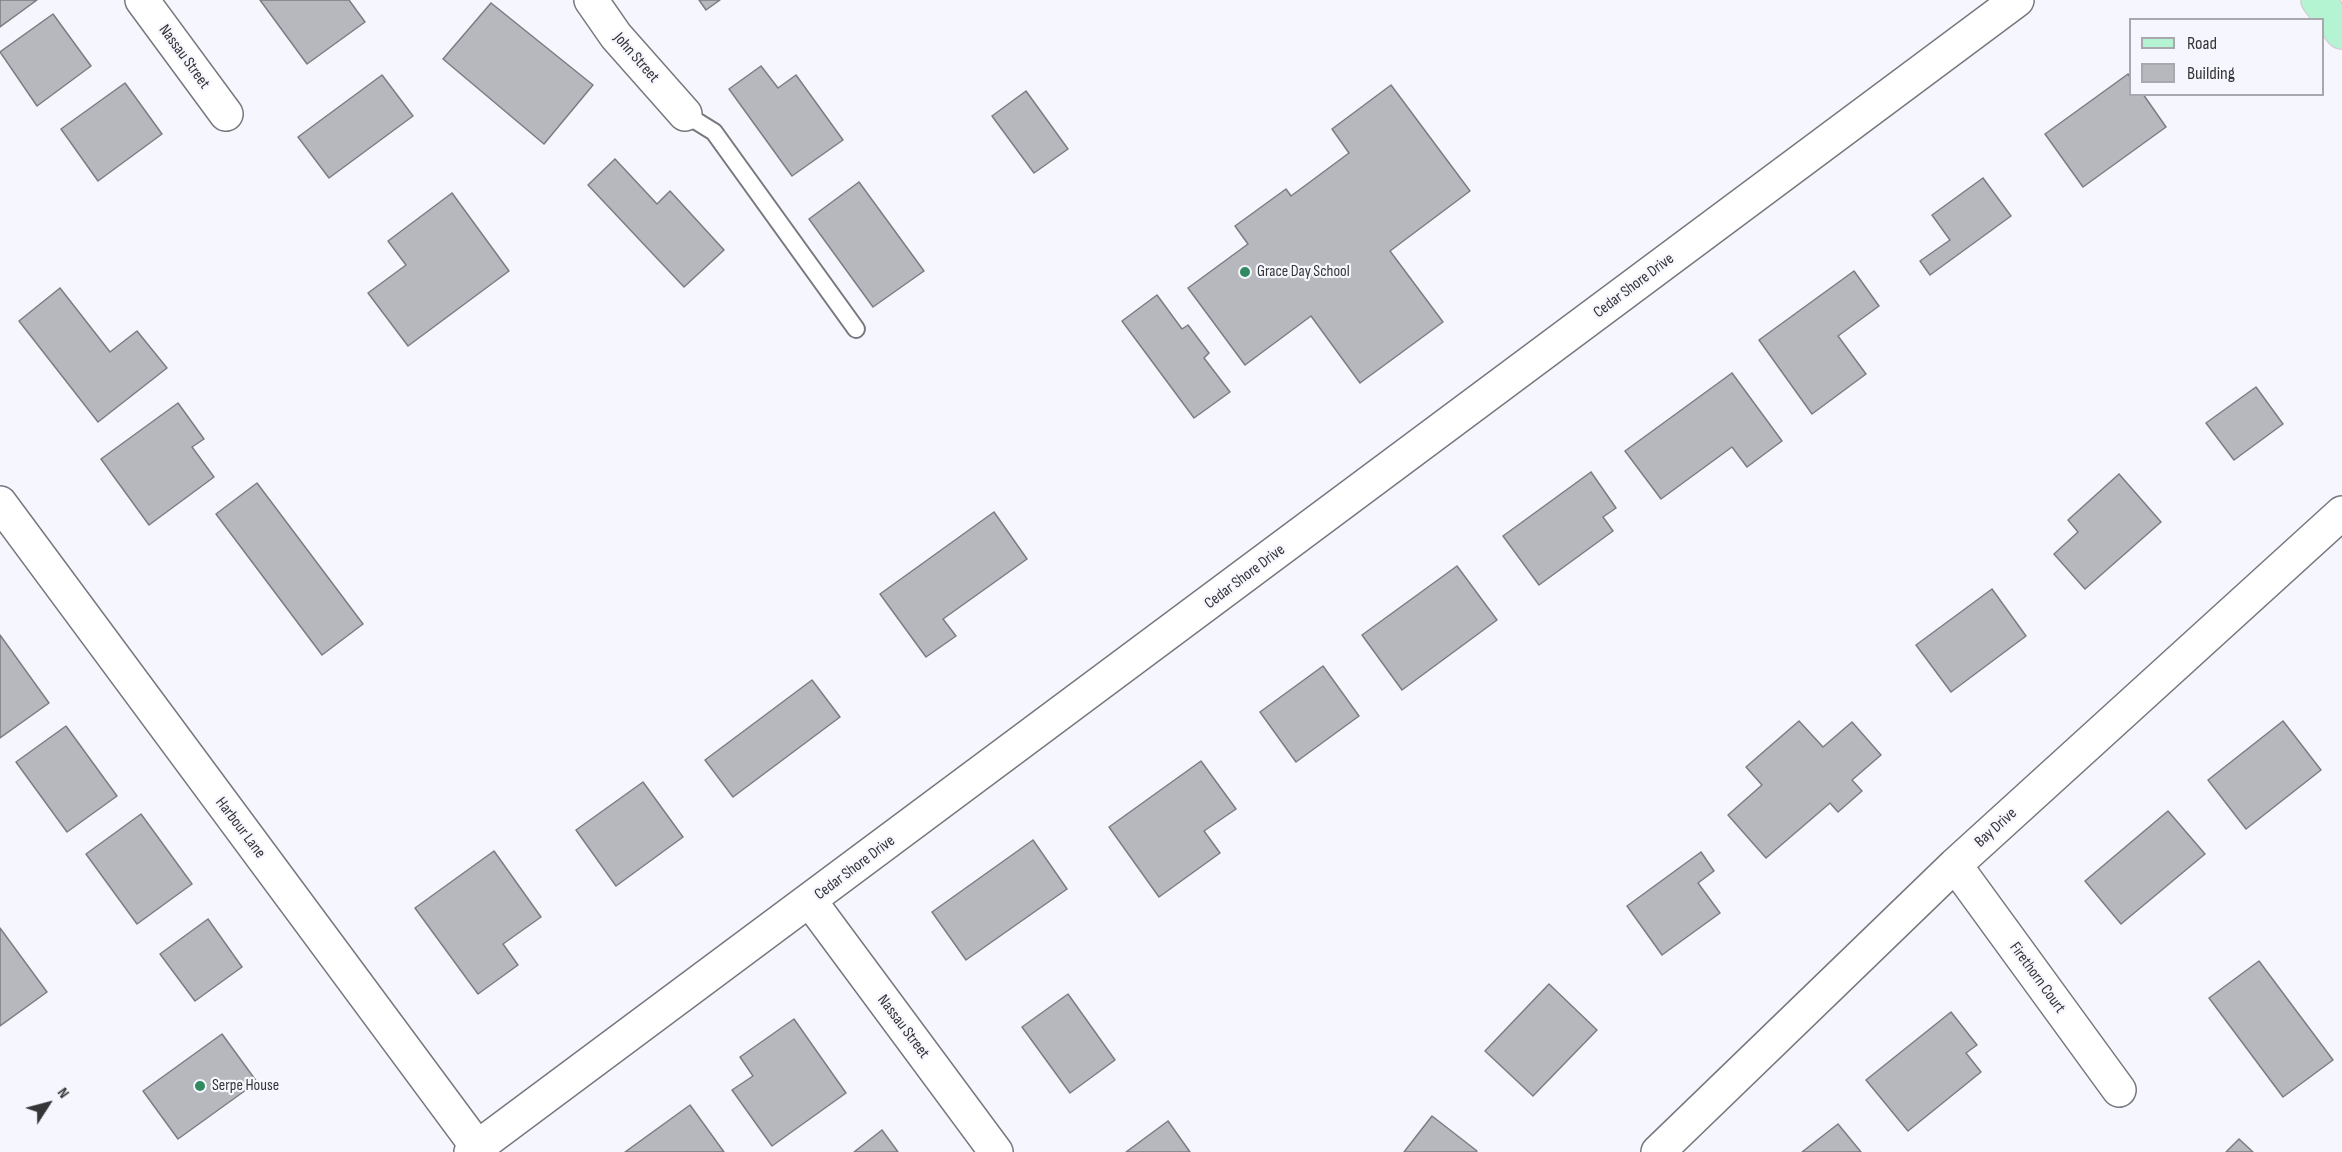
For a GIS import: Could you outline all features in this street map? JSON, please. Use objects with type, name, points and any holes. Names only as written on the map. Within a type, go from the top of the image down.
[{"type":"main road","points":[[2318,0],[2342,32]]},
{"type":"street","name":"Nassau Street","points":[[142,0],[226,114]]},
{"type":"street","name":"John Street","points":[[591,0],[616,36],[685,114]]},
{"type":"street","name":"Cedar Shore Drive","points":[[477,1150],[2016,0]]},
{"type":"street","name":"Harbour Lane","points":[[0,503],[477,1150]]},
{"type":"street","name":"Bay Drive","points":[[1658,1152],[1955,865],[2342,513]]},
{"type":"street","name":"Firethorn Court","points":[[1955,865],[2119,1090]]},
{"type":"street","name":"Nassau Street","points":[[810,901],[996,1152]]},
{"type":"lane","points":[[685,114],[714,132],[856,329]]},
{"type":"building","points":[[0,0],[37,0],[0,27]]},
{"type":"building","points":[[260,0],[349,0],[365,22],[307,64]]},
{"type":"building","points":[[699,0],[720,0],[706,10]]},
{"type":"building","points":[[491,3],[593,85],[544,144],[443,59]]},
{"type":"building","points":[[53,14],[91,66],[37,106],[0,52]]},
{"type":"building","points":[[761,66],[778,88],[796,75],[843,140],[792,176],[729,89]]},
{"type":"building","points":[[2128,74],[2129,96],[2144,96],[2166,127],[2083,187],[2045,134]]},
{"type":"building","points":[[382,75],[413,116],[329,178],[298,137]]},
{"type":"building","points":[[125,83],[162,134],[98,181],[61,129]]},
{"type":"building","points":[[1391,85],[1470,191],[1390,251],[1443,322],[1360,383],[1311,316],[1245,365],[1188,288],[1248,244],[1235,226],[1286,189],[1291,196],[1349,153],[1332,129]]},
{"type":"building","points":[[1026,91],[1068,149],[1034,173],[992,116]]},
{"type":"building","points":[[615,159],[657,204],[670,191],[724,250],[684,287],[588,185]]},
{"type":"building","points":[[1983,178],[2011,216],[1930,275],[1920,261],[1950,240],[1932,215]]},
{"type":"building","points":[[859,182],[924,271],[873,307],[809,219]]},
{"type":"building","points":[[452,193],[509,271],[408,346],[368,293],[406,265],[388,241]]},
{"type":"building","points":[[1854,271],[1879,306],[1838,336],[1866,374],[1812,414],[1759,340]]},
{"type":"building","points":[[60,288],[110,352],[137,331],[167,368],[98,422],[19,321]]},
{"type":"building","points":[[1157,295],[1182,329],[1188,325],[1209,353],[1204,358],[1230,392],[1194,418],[1122,321]]},
{"type":"building","points":[[1732,373],[1782,441],[1747,467],[1732,447],[1661,499],[1625,451]]},
{"type":"building","points":[[2256,387],[2283,424],[2234,460],[2206,423]]},
{"type":"building","points":[[178,403],[204,439],[192,447],[214,477],[149,525],[101,459]]},
{"type":"building","points":[[1591,472],[1616,508],[1603,517],[1613,531],[1539,585],[1503,536]]},
{"type":"building","points":[[2119,474],[2161,522],[2085,589],[2054,554],[2078,532],[2068,520]]},
{"type":"building","points":[[257,483],[363,624],[322,655],[216,514]]},
{"type":"building","points":[[994,512],[1027,559],[943,619],[956,636],[926,657],[880,594]]},
{"type":"building","points":[[1457,566],[1497,620],[1402,690],[1362,635]]},
{"type":"building","points":[[1992,589],[2026,636],[1951,692],[1916,645]]},
{"type":"building","points":[[0,635],[49,703],[0,738]]},
{"type":"building","points":[[1323,666],[1359,716],[1296,762],[1260,712]]},
{"type":"building","points":[[812,680],[840,717],[733,797],[705,760]]},
{"type":"building","points":[[1799,721],[1823,747],[1852,722],[1881,755],[1852,780],[1862,791],[1838,812],[1830,803],[1766,858],[1728,815],[1762,785],[1746,767]]},
{"type":"building","points":[[2283,721],[2321,770],[2246,829],[2208,780]]},
{"type":"building","points":[[66,726],[117,796],[67,832],[16,762]]},
{"type":"building","points":[[1201,761],[1236,809],[1204,831],[1220,853],[1159,897],[1109,827]]},
{"type":"building","points":[[643,782],[683,837],[616,886],[576,830]]},
{"type":"building","points":[[2168,811],[2205,854],[2121,924],[2085,881]]},
{"type":"building","points":[[141,814],[192,884],[137,924],[86,854]]},
{"type":"building","points":[[1033,840],[1067,889],[966,960],[932,912]]},
{"type":"building","points":[[494,851],[541,917],[503,944],[518,965],[478,994],[415,908]]},
{"type":"building","points":[[1701,852],[1714,871],[1698,883],[1720,913],[1662,955],[1627,906]]},
{"type":"building","points":[[208,919],[242,967],[195,1001],[160,954]]},
{"type":"building","points":[[0,928],[47,992],[0,1026]]},
{"type":"building","points":[[2259,961],[2333,1060],[2283,1097],[2209,998]]},
{"type":"building","points":[[1549,984],[1597,1030],[1533,1096],[1485,1051]]},
{"type":"building","points":[[1068,994],[1115,1060],[1070,1093],[1022,1027]]},
{"type":"building","points":[[1951,1012],[1977,1045],[1966,1053],[1981,1072],[1908,1131],[1866,1080]]},
{"type":"building","points":[[794,1019],[846,1093],[772,1146],[732,1090],[753,1076],[740,1057]]},
{"type":"building","name":"Serpe House","points":[[222,1034],[257,1082],[178,1139],[143,1091]]},
{"type":"building","points":[[690,1105],[724,1152],[625,1152]]},
{"type":"building","points":[[1432,1116],[1477,1151],[1404,1152]]},
{"type":"building","points":[[1168,1121],[1190,1152],[1126,1152]]},
{"type":"building","points":[[1838,1124],[1861,1152],[1802,1152]]},
{"type":"building","points":[[882,1130],[898,1152],[854,1152]]},
{"type":"building","points":[[2239,1139],[2253,1152],[2226,1152]]},
{"type":"place","name":"Grace Day School","points":[[1245,272]]},
{"type":"place","name":"Serpe House","points":[[200,1086]]}]
